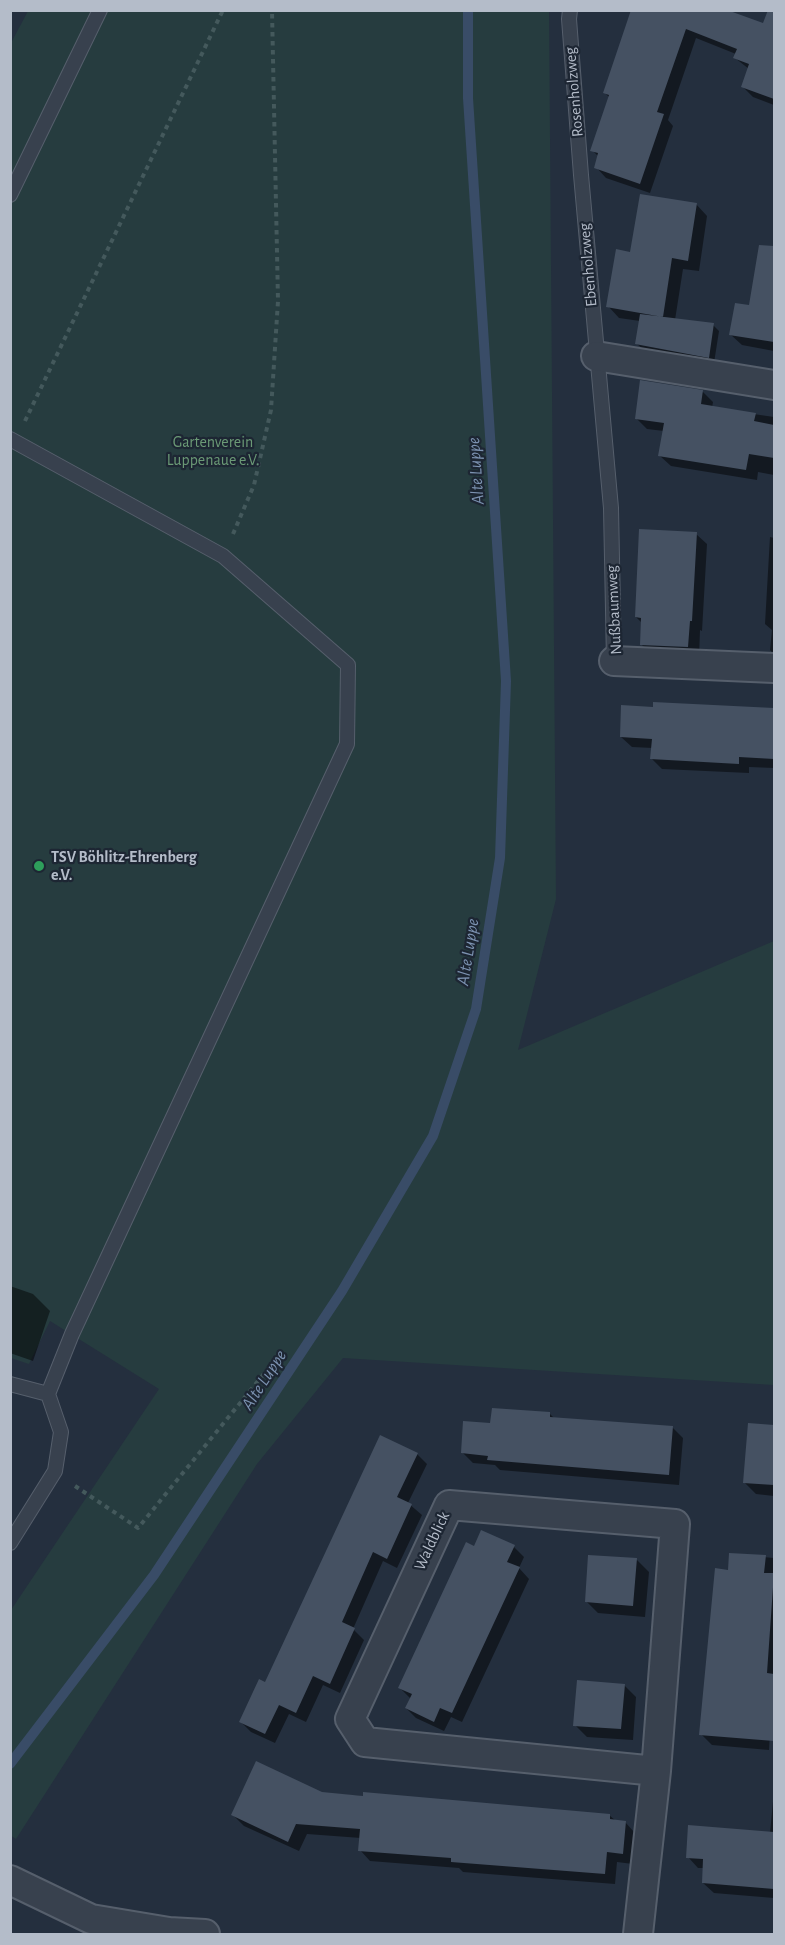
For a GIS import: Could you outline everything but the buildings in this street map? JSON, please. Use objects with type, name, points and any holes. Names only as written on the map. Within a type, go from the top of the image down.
[{"type":"street","points":[[596,356],[774,385]]},
{"type":"street","name":"Nußbaumweg","points":[[614,661],[774,668]]},
{"type":"street","name":"Waldblick","points":[[639,1935],[656,1771],[675,1524],[448,1505],[350,1719],[365,1742],[656,1771]]},
{"type":"street","points":[[10,1880],[91,1919],[169,1932],[205,1935]]},
{"type":"lane","points":[[10,195],[100,10]]},
{"type":"lane","name":"Rosenholzweg","points":[[570,10],[581,175]]},
{"type":"lane","name":"Ebenholzweg","points":[[581,175],[611,508]]},
{"type":"lane","points":[[10,1543],[55,1472],[61,1432],[48,1395],[77,1323],[347,744],[348,664],[223,556],[13,440]]},
{"type":"lane","name":"Nußbaumweg","points":[[611,508],[614,661]]},
{"type":"lane","points":[[10,1384],[48,1395]]},
{"type":"path","points":[[13,440],[223,10]]},
{"type":"path","points":[[223,556],[254,485],[271,410],[278,301],[272,10]]},
{"type":"path","points":[[88,1495],[138,1528],[276,1359]]},
{"type":"green space","name":"Gartenverein Luppenaue e.V.","points":[[28,11],[549,11],[556,899],[518,1050],[774,941],[774,1385],[343,1358],[257,1464],[16,1839],[10,1835],[11,1610],[159,1389],[50,1321],[29,1364],[11,1358],[11,43]]},
{"type":"waterway","name":"Alte Luppe","points":[[10,1764],[154,1575],[342,1291],[433,1136],[476,1009],[500,858],[506,681],[468,98],[468,10]]},
{"type":"place","name":"TSV Böhlitz-Ehrenberg e.V.","points":[[39,866]]}]
